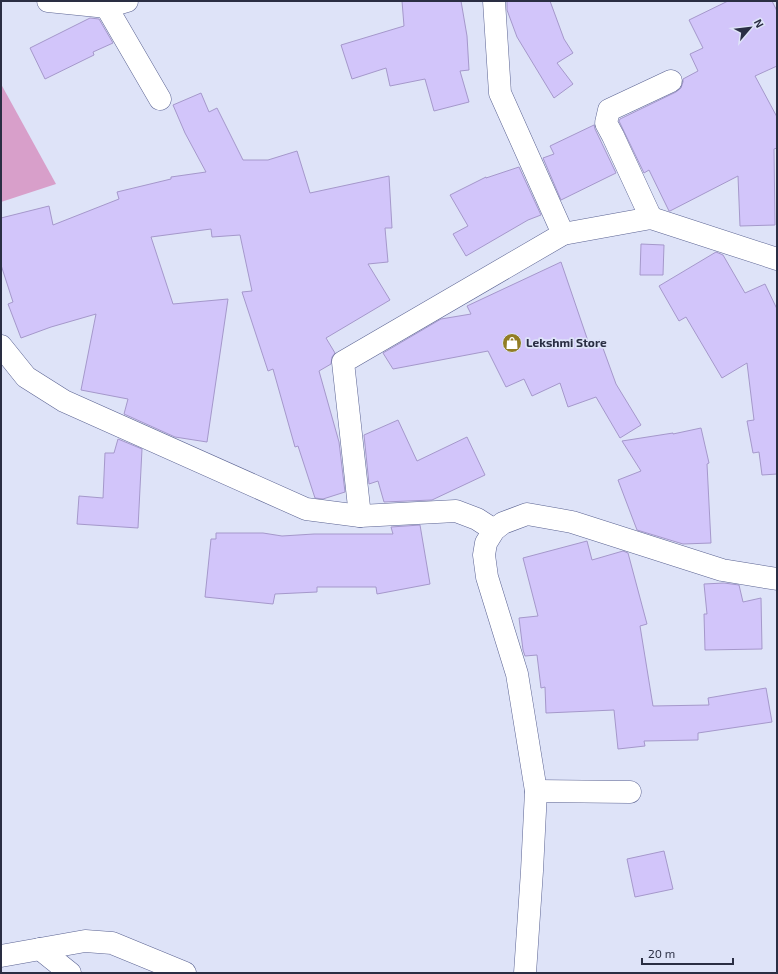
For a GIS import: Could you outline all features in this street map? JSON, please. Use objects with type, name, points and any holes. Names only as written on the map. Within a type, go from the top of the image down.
[{"type":"street","points":[[48,1],[112,3],[160,99]]},
{"type":"street","points":[[494,1],[500,93],[563,234]]},
{"type":"street","points":[[651,218],[606,123],[609,110],[671,81]]},
{"type":"street","points":[[360,516],[343,362],[563,234],[651,218],[777,259]]},
{"type":"street","points":[[1,346],[26,377],[64,401],[306,509],[360,516],[456,511],[477,519],[494,530]]},
{"type":"street","points":[[526,973],[536,791],[517,674],[487,577],[484,555],[486,543],[494,530],[503,523],[527,514],[572,522],[722,570],[777,579]]},
{"type":"street","points":[[536,791],[630,792]]},
{"type":"street","points":[[1,956],[85,941],[112,943],[184,973]]},
{"type":"street","points":[[40,949],[70,973]]},
{"type":"shaded area","points":[[1,84],[56,184],[1,202]]},
{"type":"building","points":[[402,1],[461,1],[467,36],[469,70],[460,71],[469,102],[434,111],[425,79],[390,86],[386,68],[352,79],[341,45],[404,26]]},
{"type":"building","points":[[507,1],[550,1],[564,39],[573,53],[557,63],[573,84],[554,98],[517,37],[507,10]]},
{"type":"building","points":[[728,1],[772,1],[777,11],[777,66],[755,76],[777,117],[777,148],[774,149],[775,225],[740,226],[738,176],[669,211],[649,170],[644,173],[619,121],[620,119],[676,92],[681,88],[683,79],[698,71],[690,54],[703,48],[689,20]]},
{"type":"building","points":[[90,18],[99,19],[113,43],[93,52],[94,55],[45,79],[30,48]]},
{"type":"building","points":[[201,93],[209,112],[217,108],[243,160],[268,160],[297,151],[310,193],[389,176],[392,228],[385,228],[388,262],[368,264],[390,300],[326,338],[335,353],[332,357],[331,364],[319,371],[339,442],[345,492],[323,499],[315,498],[298,446],[295,447],[273,369],[268,371],[242,292],[252,291],[240,235],[212,237],[211,229],[151,237],[173,304],[228,299],[207,442],[175,437],[124,414],[128,399],[81,390],[96,314],[51,327],[21,338],[8,304],[13,302],[1,265],[1,218],[49,206],[53,225],[119,199],[117,192],[171,179],[171,177],[206,172],[185,133],[173,105]]},
{"type":"building","points":[[594,125],[616,173],[561,200],[543,158],[554,154],[550,146]]},
{"type":"building","points":[[519,167],[541,215],[528,220],[466,256],[453,234],[468,226],[450,195],[486,177]]},
{"type":"building","points":[[641,244],[664,245],[663,275],[640,275]]},
{"type":"building","points":[[716,252],[723,255],[745,293],[765,284],[777,309],[777,474],[762,475],[759,452],[753,453],[747,421],[754,420],[747,363],[722,378],[686,317],[679,321],[659,286]]},
{"type":"building","points":[[561,262],[589,344],[600,340],[616,384],[641,425],[620,438],[596,397],[568,407],[560,383],[532,396],[524,379],[506,387],[488,351],[393,369],[383,353],[441,319],[471,314],[467,306]]},
{"type":"building","points":[[398,420],[417,461],[467,437],[485,475],[432,500],[384,502],[378,481],[369,484],[364,435]]},
{"type":"building","points":[[701,428],[709,463],[707,464],[711,543],[683,544],[637,530],[618,480],[641,471],[622,441],[673,434]]},
{"type":"building","points":[[118,439],[142,449],[138,528],[77,524],[79,496],[103,498],[105,453],[114,453]]},
{"type":"building","points":[[420,525],[430,584],[377,594],[376,587],[317,587],[317,592],[275,594],[273,604],[205,597],[211,539],[216,539],[216,533],[263,533],[282,536],[314,534],[393,534],[391,527]]},
{"type":"building","points":[[587,541],[592,560],[623,551],[628,553],[647,624],[640,626],[653,706],[709,705],[708,698],[766,688],[772,722],[698,733],[698,740],[644,741],[645,746],[618,749],[614,710],[546,713],[545,687],[541,688],[537,655],[525,656],[523,650],[519,618],[538,616],[523,558]]},
{"type":"building","points":[[724,583],[739,585],[743,602],[761,598],[762,649],[705,650],[704,614],[707,614],[704,584]]},
{"type":"building","points":[[664,851],[673,889],[635,897],[627,859]]},
{"type":"place","name":"Lekshmi Store","points":[[512,343]]}]
